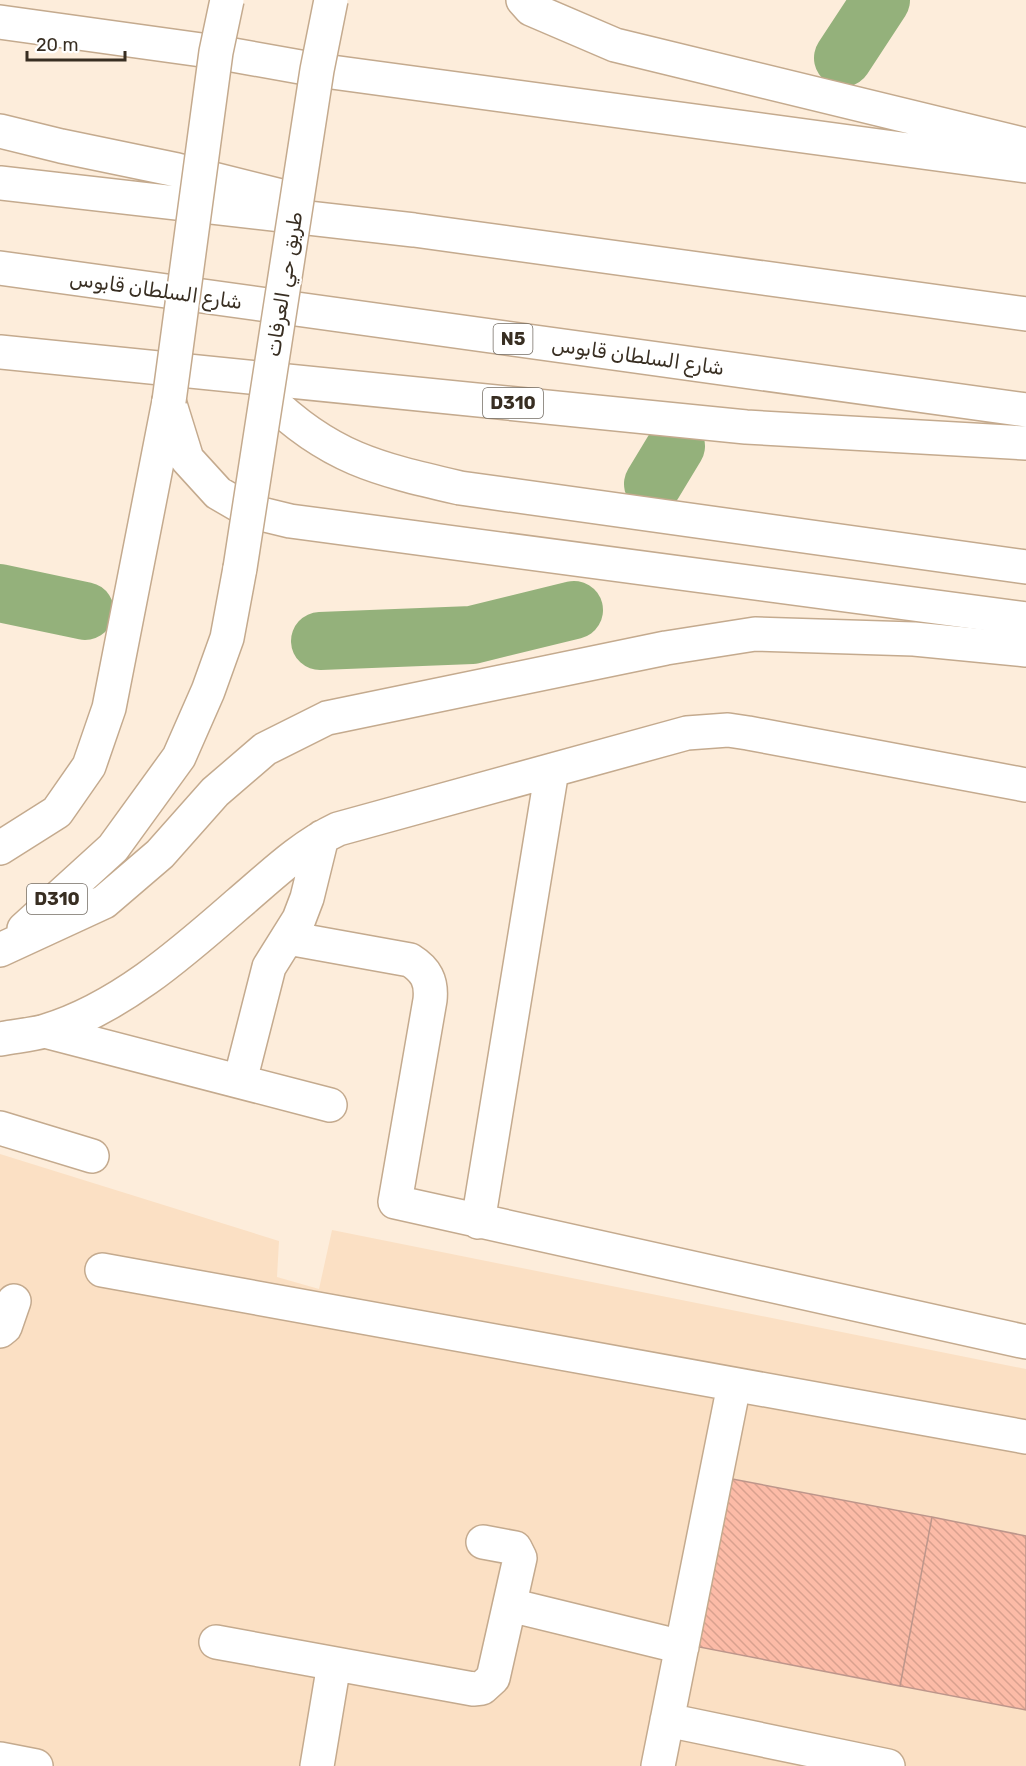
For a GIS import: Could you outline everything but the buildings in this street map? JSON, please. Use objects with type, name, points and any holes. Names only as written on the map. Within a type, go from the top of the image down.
[{"type":"main road","points":[[0,848],[57,812],[89,766],[110,708],[169,401],[216,52],[227,0]]},
{"type":"main road","name":"طريق حي العرفات","points":[[0,950],[112,848],[179,757],[208,691],[227,638],[240,568],[317,70],[331,0]]},
{"type":"main road","points":[[523,0],[531,9],[615,45],[1026,145]]},
{"type":"main road","points":[[0,22],[216,52],[317,70],[1026,166]]},
{"type":"main road","points":[[0,131],[177,170],[414,230]]},
{"type":"main road","points":[[0,183],[414,230],[1026,314]]},
{"type":"main road","name":"شارع السلطان قابوس","points":[[0,268],[1026,410]]},
{"type":"main road","name":"D310","points":[[0,352],[746,426],[1026,444]]},
{"type":"main road","points":[[267,397],[292,422],[322,444],[382,470],[460,488],[1026,567]]},
{"type":"main road","points":[[169,401],[187,459],[218,493],[249,511],[290,521],[1026,619]]},
{"type":"main road","points":[[0,950],[104,902],[160,854],[215,792],[265,749],[327,718],[666,648],[755,634],[914,639],[1026,650]]},
{"type":"main road","points":[[0,1039],[45,1031],[90,1011],[148,977],[180,955],[302,849],[322,837],[354,824],[687,733],[728,730],[1026,785]]},
{"type":"main road","points":[[478,1221],[552,770]]},
{"type":"main road","points":[[240,1081],[269,967],[288,938],[307,898],[322,837]]},
{"type":"main road","points":[[288,938],[410,960],[421,967],[428,977],[431,988],[430,1000],[395,1202],[1026,1342]]},
{"type":"main road","points":[[45,1031],[330,1105]]},
{"type":"main road","points":[[0,1128],[92,1156]]},
{"type":"main road","points":[[102,1270],[1026,1437]]},
{"type":"main road","points":[[0,1331],[4,1327],[14,1301]]},
{"type":"main road","points":[[658,1766],[734,1385]]},
{"type":"main road","points":[[216,1642],[473,1689],[482,1688],[494,1678],[520,1554],[515,1548],[483,1542]]},
{"type":"main road","points":[[510,1605],[682,1647]]},
{"type":"main road","points":[[317,1766],[333,1664]]},
{"type":"main road","points":[[667,1720],[888,1766]]},
{"type":"main road","points":[[0,1759],[36,1766]]},
{"type":"shaded area","points":[[0,1154],[279,1241],[277,1277],[319,1289],[332,1230],[1026,1369],[1026,1766],[0,1766]]},
{"type":"waterway","points":[[843,58],[881,0]]},
{"type":"waterway","points":[[653,484],[676,446]]},
{"type":"waterway","points":[[0,593],[85,611]]},
{"type":"waterway","points":[[320,641],[472,635],[574,610]]}]
